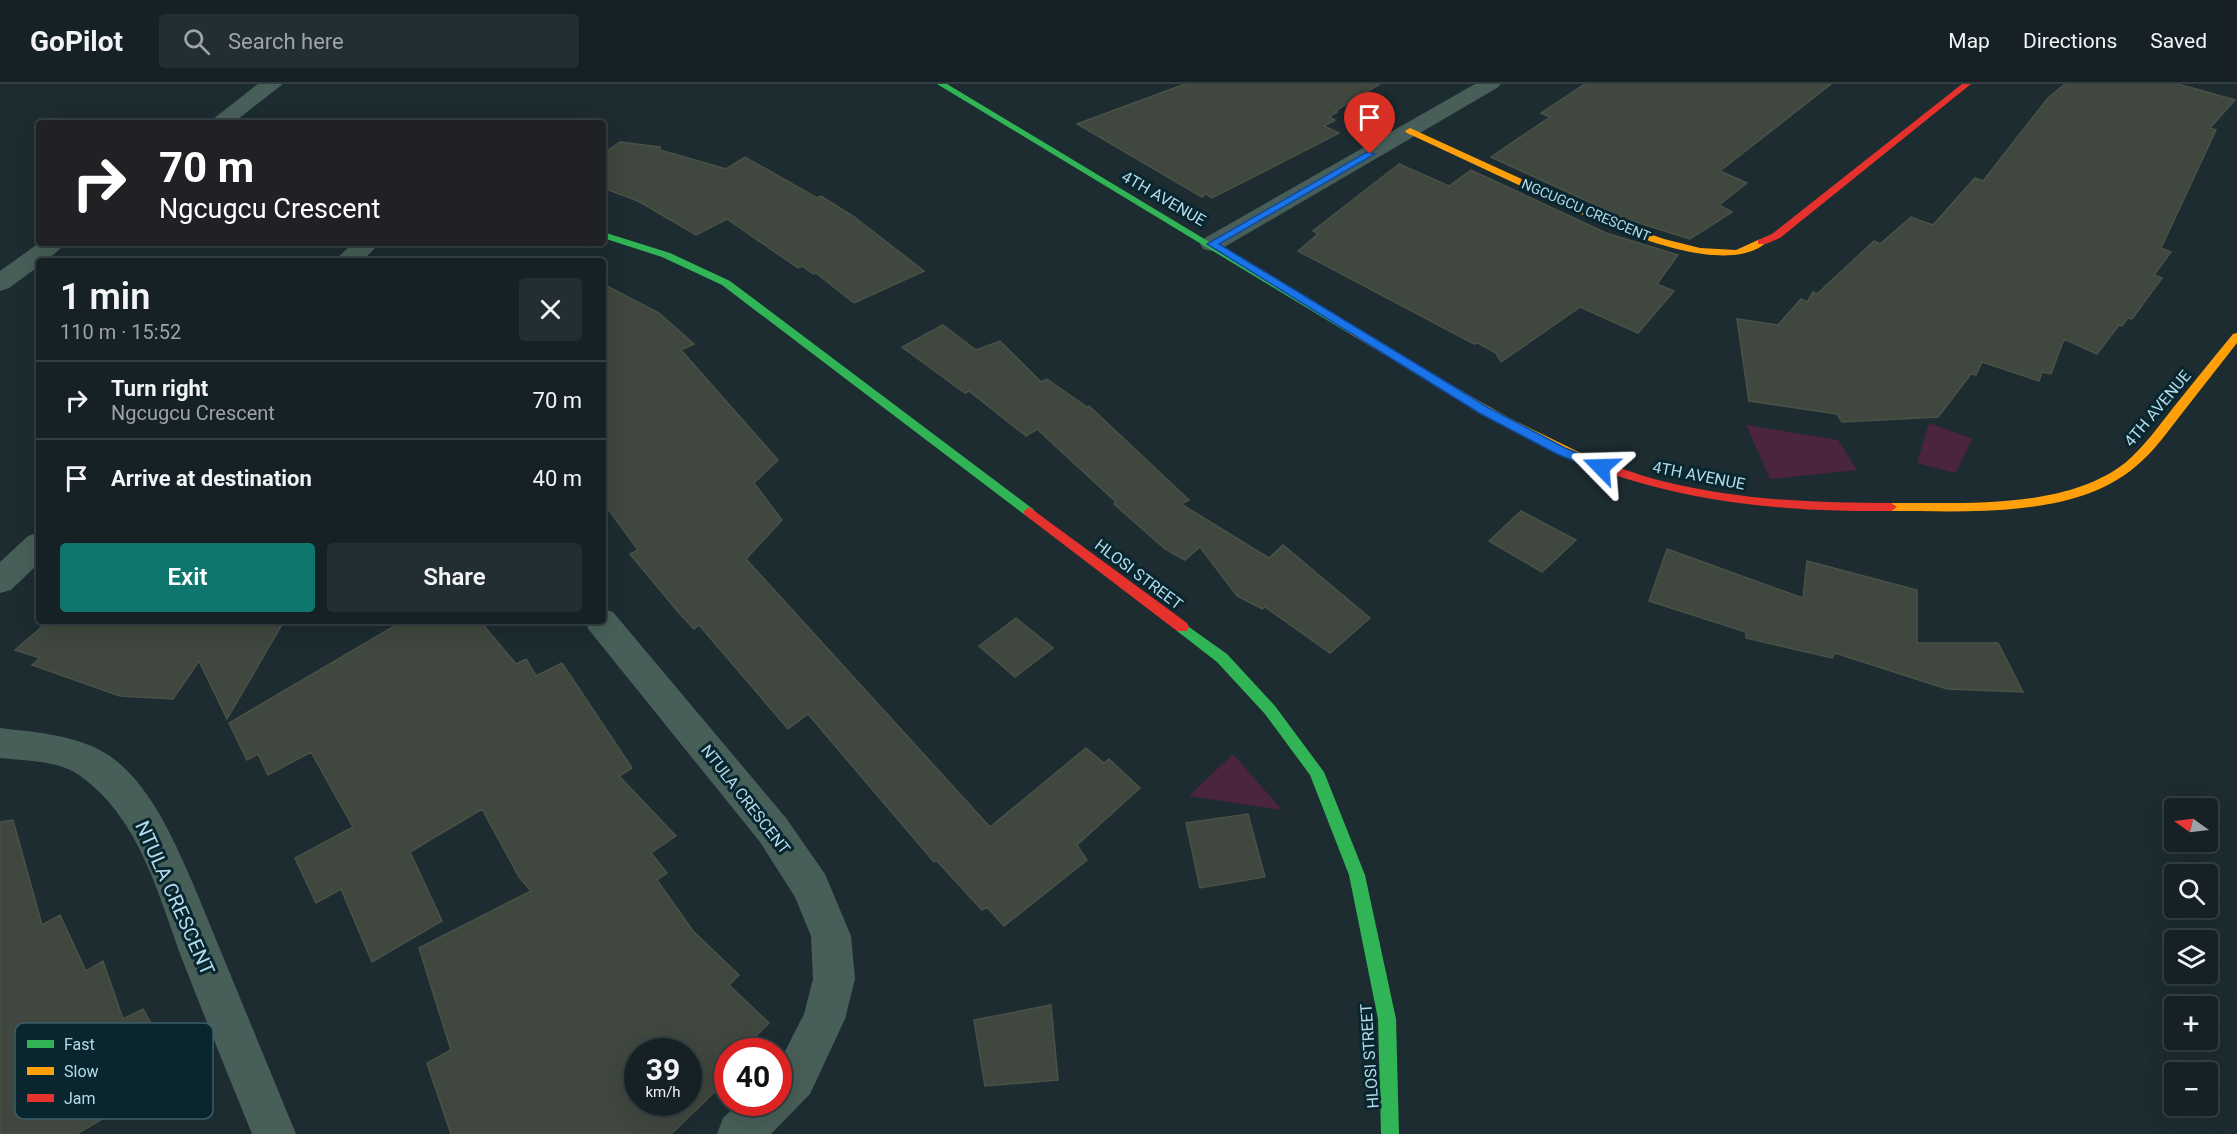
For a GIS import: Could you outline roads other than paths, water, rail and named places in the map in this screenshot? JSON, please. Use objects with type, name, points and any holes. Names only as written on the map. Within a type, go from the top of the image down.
[{"type":"street","points":[[223,120],[272,84]]},
{"type":"street","name":"4TH AVENUE","points":[[940,84],[1045,149],[1212,244],[1485,411],[1561,451],[1649,483],[1690,493],[1751,502],[1840,507],[1915,507],[2053,497],[2092,486],[2120,472],[2147,448],[2237,336]]},
{"type":"street","points":[[1212,244],[1490,84]]},
{"type":"street","name":"NGCUGCU CRESCENT","points":[[1410,131],[1616,226],[1660,241],[1700,250],[1737,253],[1776,236],[1967,84]]},
{"type":"street","name":"HLOSI STREET","points":[[606,236],[627,240],[676,257],[726,283],[1222,658],[1270,710],[1316,772],[1357,875],[1387,1018],[1390,1134]]},
{"type":"street","points":[[0,284],[52,246]]},
{"type":"street","points":[[350,258],[364,246]]},
{"type":"street","points":[[0,580],[36,547]]},
{"type":"street","name":"NTULA CRESCENT","points":[[603,624],[773,830],[811,887],[831,936],[834,979],[824,1019],[792,1082]]},
{"type":"street","name":"NTULA CRESCENT","points":[[0,743],[69,754],[94,765],[117,785],[147,829],[174,887],[274,1134]]},
{"type":"street","points":[[740,1134],[758,1116]]}]
